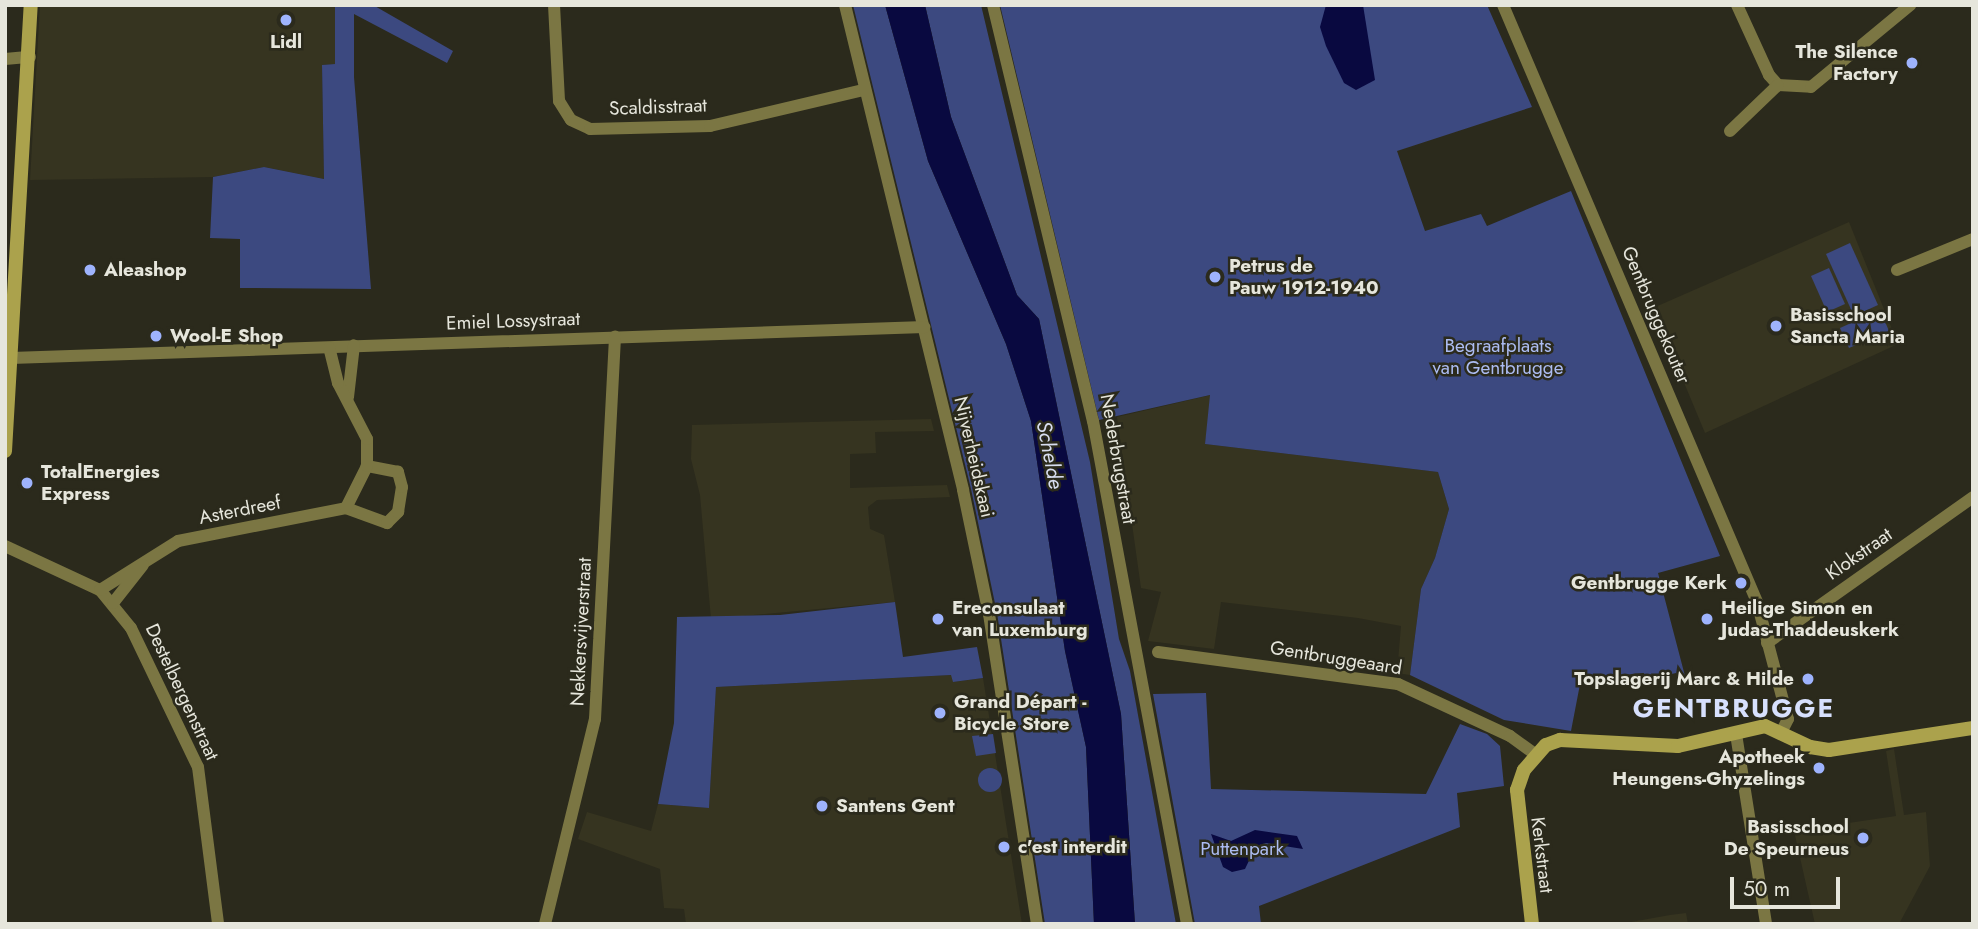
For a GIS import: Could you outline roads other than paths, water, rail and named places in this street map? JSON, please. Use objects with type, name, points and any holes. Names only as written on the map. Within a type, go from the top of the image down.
[{"type":"street","points":[[5,451],[31,5]]},
{"type":"street","name":"Scaldisstraat","points":[[554,5],[559,101],[570,120],[590,129],[710,126],[864,90]]},
{"type":"street","name":"Nijverheidskaai","points":[[845,5],[924,327],[989,614],[1037,924]]},
{"type":"street","name":"Nederbrugstraat","points":[[993,5],[1096,434],[1187,924]]},
{"type":"street","name":"Gentbruggekouter","points":[[1503,5],[1757,602],[1788,719],[1781,733]]},
{"type":"street","points":[[1737,5],[1754,50],[1779,85]]},
{"type":"street","points":[[1730,131],[1779,85],[1811,87],[1910,5]]},
{"type":"street","points":[[5,59],[30,57]]},
{"type":"street","points":[[1897,270],[1973,239]]},
{"type":"street","name":"Emiel Lossystraat","points":[[11,358],[924,327]]},
{"type":"street","name":"Nekkersvijverstraat","points":[[545,924],[595,719],[615,337]]},
{"type":"street","points":[[348,397],[354,345]]},
{"type":"street","points":[[329,348],[338,383],[348,397],[367,439],[367,466],[346,508],[387,523],[398,512],[402,486],[398,472],[367,466]]},
{"type":"street","name":"Klokstraat","points":[[1767,643],[1973,497]]},
{"type":"street","name":"Asterdreef","points":[[100,590],[178,541],[346,508]]},
{"type":"street","name":"Destelbergenstraat","points":[[5,546],[100,590],[131,628],[198,766],[218,924]]},
{"type":"street","name":"Asterdreef","points":[[113,603],[145,562]]},
{"type":"street","name":"Gentbruggeaard","points":[[1158,652],[1398,684],[1510,736],[1535,754]]},
{"type":"street","points":[[1535,754],[1560,740],[1692,744],[1765,726],[1829,750],[1973,728]]},
{"type":"street","points":[[1736,734],[1766,924]]},
{"type":"street","name":"Kerkstraat","points":[[1532,924],[1517,790],[1535,754]]},
{"type":"water","name":"Schelde","points":[[885,5],[925,5],[951,117],[1017,295],[1039,319],[1121,714],[1135,924],[1094,924],[1086,747],[1065,651],[1031,421],[1006,344],[928,161]]},
{"type":"water","points":[[1326,5],[1363,5],[1375,80],[1356,90],[1344,83],[1326,46],[1320,27]]},
{"type":"water","points":[[1255,830],[1297,836],[1303,849],[1266,843],[1256,846],[1245,869],[1232,872],[1223,867],[1211,834],[1231,841]]},
{"type":"place","name":"Lidl","points":[[286,20]]},
{"type":"place","name":"The Silence Factory","points":[[1912,63]]},
{"type":"place","name":"Aleashop","points":[[90,270]]},
{"type":"place","name":"Petrus de Pauw 1912-1940","points":[[1215,277]]},
{"type":"place","name":"Basisschool Sancta Maria","points":[[1776,326]]},
{"type":"place","name":"Wool-E Shop","points":[[156,336]]},
{"type":"place","name":"TotalEnergies Express","points":[[27,483]]},
{"type":"place","name":"Gentbrugge Kerk","points":[[1741,583]]},
{"type":"place","name":"Ereconsulaat van Luxemburg","points":[[938,619]]},
{"type":"place","name":"Heilige Simon en Judas-Thaddeuskerk","points":[[1707,619]]},
{"type":"place","name":"Topslagerij Marc & Hilde","points":[[1808,679]]},
{"type":"place","name":"Grand Départ - Bicycle Store","points":[[940,713]]},
{"type":"place","name":"Apotheek Heungens-Ghyzelings","points":[[1819,768]]},
{"type":"place","name":"Santens Gent","points":[[822,806]]},
{"type":"place","name":"Basisschool De Speurneus","points":[[1863,838]]},
{"type":"place","name":"c'est interdit","points":[[1004,847]]},
{"type":"district","name":"GENTBRUGGE","points":[[1734,709]]},
{"type":"park label","name":"Begraafplaats van Gentbrugge","points":[[1498,357]]},
{"type":"park label","name":"Puttenpark","points":[[1242,849]]}]
